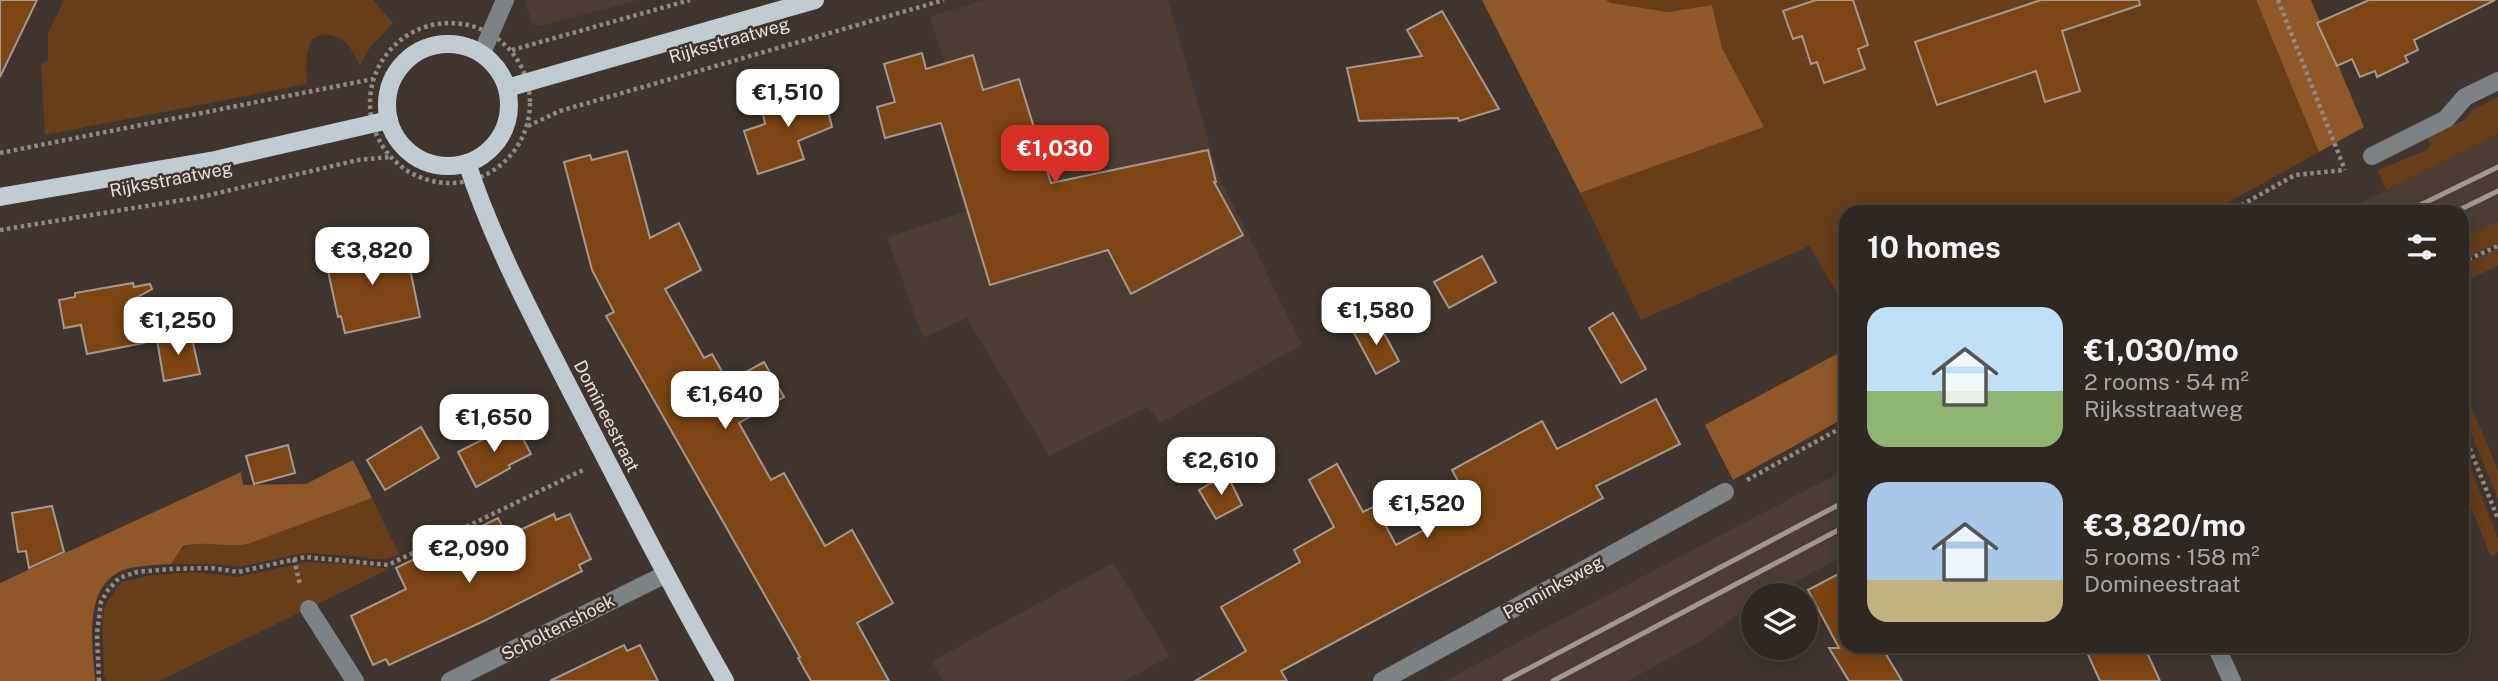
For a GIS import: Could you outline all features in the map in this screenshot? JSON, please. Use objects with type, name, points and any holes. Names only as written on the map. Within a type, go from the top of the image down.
[{"type":"main road","name":"Rijksstraatweg","points":[[507,88],[815,0]]},
{"type":"main road","points":[[440,44],[468,47],[482,53],[498,68],[507,88],[509,111],[502,133],[488,152],[467,163],[451,166],[434,164],[419,158],[405,149],[389,120],[387,106],[391,84],[401,65],[412,55],[440,44]]},
{"type":"main road","name":"Rijksstraatweg","points":[[0,197],[203,162],[389,120]]},
{"type":"main road","name":"Domineestraat","points":[[467,163],[528,308],[666,574],[725,681]]},
{"type":"street","points":[[482,53],[505,0]]},
{"type":"street","points":[[2372,156],[2446,119],[2465,97],[2498,81]]},
{"type":"street","name":"Penninksweg","points":[[1382,681],[1725,492]]},
{"type":"street","name":"Scholtenshoek","points":[[450,681],[666,574]]},
{"type":"street","points":[[309,609],[355,681]]},
{"type":"street","points":[[2219,653],[2232,681]]},
{"type":"path","points":[[0,153],[373,79],[384,58],[400,40],[429,26],[461,24],[477,27],[511,50],[690,0]]},
{"type":"path","name":"Rijksstraatweg","points":[[0,230],[201,197],[358,160],[390,157],[402,168],[425,180],[451,184],[473,181],[507,160],[527,127],[560,111],[944,0]]},
{"type":"path","points":[[2278,0],[2345,170]]},
{"type":"path","points":[[2241,205],[2295,175],[2345,170],[2372,156]]},
{"type":"path","points":[[2469,259],[2498,246]]},
{"type":"path","points":[[1725,492],[1839,429]]},
{"type":"path","points":[[2469,446],[2498,519]]},
{"type":"path","points":[[99,681],[97,634],[101,601],[119,578],[152,570],[183,568],[212,568],[237,572],[305,557],[388,565],[606,459]]},
{"type":"shaded area","points":[[64,0],[373,0],[393,23],[369,49],[360,65],[349,46],[340,38],[330,35],[316,37],[307,54],[307,84],[45,135],[41,65],[48,60],[48,33]]},
{"type":"shaded area","points":[[525,0],[639,0],[540,26],[532,23]]},
{"type":"shaded area","points":[[985,0],[1168,0],[1218,174],[1302,345],[1160,423],[1148,407],[1049,456],[967,318],[923,338],[887,237],[965,212],[957,181],[979,174],[930,16]]},
{"type":"shaded area","points":[[1482,0],[1606,0],[1668,12],[1712,5],[1722,48],[1764,127],[1580,193]]},
{"type":"shaded area","points":[[1606,0],[2256,0],[2319,152],[2224,205],[1839,205],[1839,295],[1809,246],[1641,320],[1580,193],[1764,127],[1722,48],[1712,5],[1668,12]]},
{"type":"shaded area","points":[[2256,0],[2311,0],[2364,127],[2319,152]]},
{"type":"shaded area","points":[[2498,97],[2498,134],[2386,190],[2378,170],[2427,150],[2430,145],[2428,138],[2466,119],[2472,110]]},
{"type":"shaded area","points":[[2498,134],[2498,221],[2469,235],[2469,205],[2356,205]]},
{"type":"shaded area","points":[[2498,221],[2498,243],[2469,256],[2469,235]]},
{"type":"shaded area","points":[[2498,249],[2498,266],[2469,279],[2469,262]]},
{"type":"shaded area","points":[[1839,353],[1839,421],[1733,480],[1705,425]]},
{"type":"shaded area","points":[[2469,402],[2498,470],[2498,499],[2469,428]]},
{"type":"shaded area","points":[[353,460],[372,498],[248,544],[183,546],[171,564],[129,568],[106,582],[99,594],[92,622],[95,681],[0,681],[0,583],[241,472],[243,485],[306,484]]},
{"type":"shaded area","points":[[2469,464],[2498,538],[2498,552],[2491,557],[2469,502]]},
{"type":"shaded area","points":[[1839,473],[1839,559],[1794,583],[1741,583],[1741,612],[1702,640],[1628,681],[1445,681]]},
{"type":"shaded area","points":[[372,498],[399,554],[386,559],[305,553],[238,567],[171,564],[178,553],[195,544],[248,544]]},
{"type":"shaded area","points":[[306,562],[389,569],[159,681],[106,681],[102,618],[106,603],[122,582],[152,575],[194,572],[238,577]]},
{"type":"shaded area","points":[[1113,563],[1170,656],[1124,681],[943,681],[932,661]]},
{"type":"building","points":[[0,0],[37,0],[0,77]]},
{"type":"building","points":[[1816,0],[1853,0],[1868,45],[1858,49],[1865,69],[1824,83],[1817,62],[1811,64],[1802,36],[1793,39],[1783,11]]},
{"type":"building","points":[[2041,0],[2139,0],[2140,5],[2062,31],[2080,91],[2045,102],[2036,71],[1937,105],[1915,42]]},
{"type":"building","points":[[2369,0],[2495,0],[2414,40],[2418,50],[2405,56],[2408,62],[2377,77],[2375,71],[2360,77],[2352,59],[2337,66],[2317,23]]},
{"type":"building","points":[[1442,11],[1499,109],[1459,121],[1458,118],[1359,121],[1347,68],[1422,56],[1407,30]]},
{"type":"building","points":[[922,53],[926,69],[973,55],[983,90],[1019,79],[1051,183],[1208,150],[1214,182],[1243,235],[1131,294],[1108,250],[990,285],[941,123],[885,138],[877,107],[895,102],[884,64]]},
{"type":"building","points":[[822,86],[832,127],[798,141],[804,159],[758,174],[744,131],[765,124],[761,106]]},
{"type":"building","points":[[627,151],[650,238],[679,223],[701,270],[665,289],[704,358],[712,354],[728,382],[764,362],[784,397],[739,423],[771,480],[784,473],[825,546],[852,530],[893,603],[857,623],[889,681],[811,681],[798,658],[800,657],[606,316],[614,312],[592,270],[564,162],[590,155],[592,160]]},
{"type":"building","points":[[401,240],[420,317],[345,333],[341,316],[338,317],[325,257]]},
{"type":"building","points":[[1482,256],[1496,282],[1449,308],[1434,282]]},
{"type":"building","points":[[133,283],[134,287],[150,284],[152,289],[136,298],[144,343],[87,354],[81,325],[64,328],[59,300],[75,297],[75,293]]},
{"type":"building","points":[[1613,313],[1646,369],[1621,383],[1589,328]]},
{"type":"building","points":[[1377,320],[1399,361],[1376,374],[1354,333]]},
{"type":"building","points":[[191,334],[200,374],[164,381],[157,340]]},
{"type":"building","points":[[1656,399],[1680,444],[1596,486],[1603,498],[1281,671],[1287,681],[1195,681],[1246,651],[1221,607],[1300,562],[1294,550],[1334,527],[1309,480],[1337,464],[1363,512],[1375,506],[1396,545],[1471,505],[1452,470],[1542,421],[1557,449]]},
{"type":"building","points":[[515,423],[531,454],[476,487],[458,452]]},
{"type":"building","points":[[421,427],[439,458],[385,490],[367,460]]},
{"type":"building","points":[[288,445],[295,473],[254,484],[246,456]]},
{"type":"building","points":[[1227,474],[1242,505],[1216,519],[1199,490]]},
{"type":"building","points":[[52,506],[64,552],[29,568],[26,551],[18,552],[12,513]]},
{"type":"building","points":[[554,514],[556,520],[570,514],[591,559],[579,565],[582,571],[389,665],[386,659],[373,665],[351,616],[406,589],[396,568],[498,518],[507,536]]},
{"type":"building","points":[[1839,574],[1839,648],[1818,609],[1818,585]]},
{"type":"building","points":[[624,645],[627,651],[640,645],[658,681],[550,681]]},
{"type":"building","points":[[1829,648],[1839,648],[1839,653],[1885,653],[1902,681],[1849,681]]},
{"type":"building","points":[[2087,653],[2147,653],[2160,681],[2100,681]]},
{"type":"railway","points":[[2420,205],[2498,167]]},
{"type":"railway","points":[[2469,205],[2498,191]]},
{"type":"railway","points":[[1505,681],[1839,505]]},
{"type":"railway","points":[[1553,681],[1839,530]]}]
